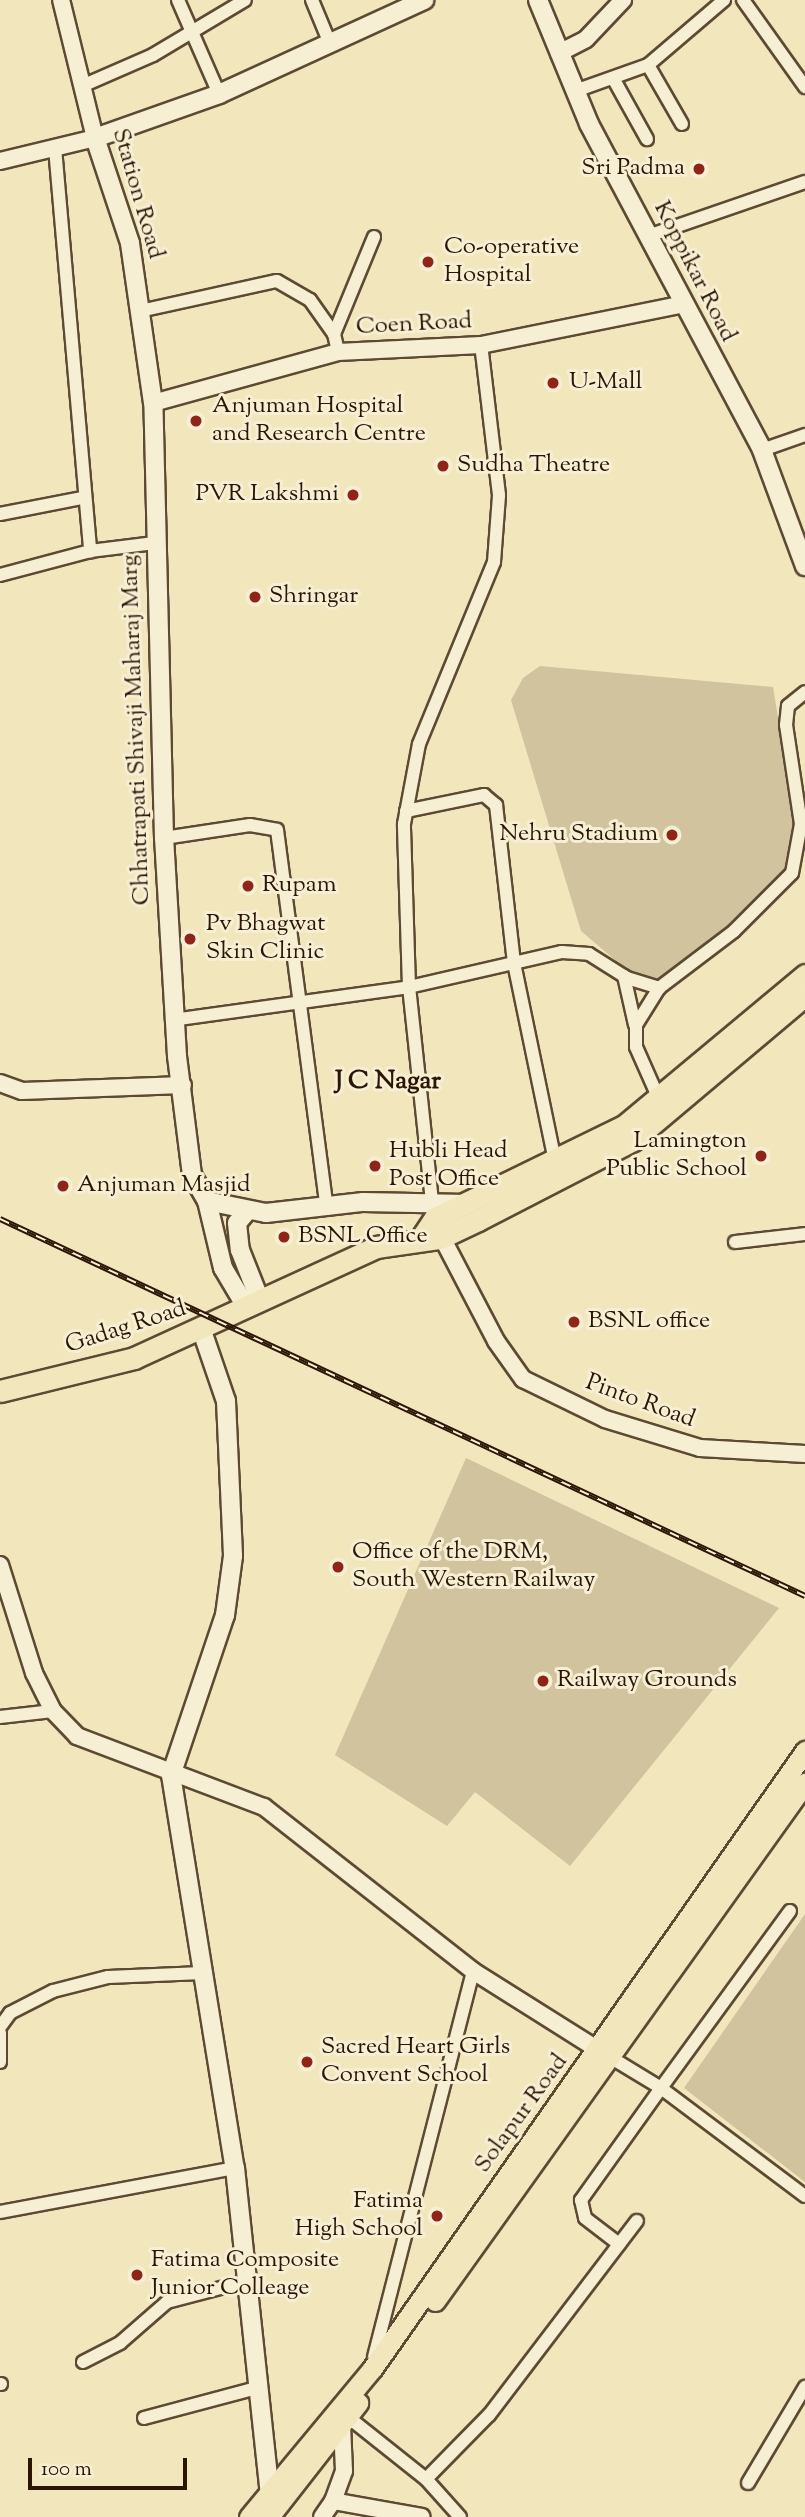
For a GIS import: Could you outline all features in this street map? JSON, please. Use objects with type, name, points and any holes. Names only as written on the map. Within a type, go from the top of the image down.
[{"type":"highway","points":[[432,1223],[555,1161],[659,1099],[805,975]]},
{"type":"highway","points":[[432,1223],[633,1140],[805,995]]},
{"type":"highway","name":"Gadag Road","points":[[6,1388],[134,1358],[202,1331],[252,1302],[432,1223]]},
{"type":"main road","points":[[95,138],[219,94],[329,41],[424,0]]},
{"type":"main road","name":"Koppikar Road","points":[[538,0],[575,91],[680,305],[762,450],[805,566]]},
{"type":"main road","name":"Station Road","points":[[95,138],[130,243],[153,403]]},
{"type":"main road","name":"Chhatrapati Shivaji Maharaj Marg","points":[[153,403],[164,838],[172,1020],[183,1085]]},
{"type":"main road","points":[[183,1085],[192,1175],[207,1200],[223,1268],[252,1302]]},
{"type":"main road","points":[[207,1200],[248,1210],[327,1209],[432,1223]]},
{"type":"main road","points":[[248,1210],[237,1223],[252,1302]]},
{"type":"main road","points":[[202,1331],[226,1401],[233,1556],[225,1615],[171,1775],[235,2168],[257,2388],[262,2512]]},
{"type":"main road","name":"Solapur Road","points":[[262,2512],[345,2421],[604,2053],[805,1751]]},
{"type":"main road","name":"Solapur Road","points":[[262,2512],[372,2369],[805,1783]]},
{"type":"street","name":"Station Road","points":[[61,0],[95,138]]},
{"type":"street","points":[[178,0],[219,94]]},
{"type":"street","points":[[82,86],[245,0]]},
{"type":"street","points":[[312,0],[329,41]]},
{"type":"street","points":[[559,53],[586,39],[623,0]]},
{"type":"street","points":[[575,91],[648,65],[724,0]]},
{"type":"street","points":[[743,0],[805,87]]},
{"type":"street","points":[[648,65],[682,124]]},
{"type":"street","points":[[613,78],[647,139]]},
{"type":"street","points":[[0,161],[95,138]]},
{"type":"street","points":[[55,148],[82,498],[89,551]]},
{"type":"street","points":[[648,236],[805,182]]},
{"type":"street","points":[[334,334],[374,237]]},
{"type":"street","points":[[140,311],[277,281],[310,300],[334,334],[338,352]]},
{"type":"street","name":"Coen Road","points":[[153,403],[338,352],[481,345],[680,305]]},
{"type":"street","points":[[432,1223],[409,986],[406,811],[419,744],[495,550],[495,443],[481,345]]},
{"type":"street","points":[[762,450],[805,435]]},
{"type":"street","points":[[0,514],[82,498]]},
{"type":"street","points":[[0,575],[89,551],[155,543]]},
{"type":"street","points":[[635,1025],[659,988],[779,891],[803,849],[786,725],[788,706],[805,692]]},
{"type":"street","points":[[406,811],[491,797],[514,963],[555,1161]]},
{"type":"street","points":[[164,838],[250,825],[276,830],[303,1002],[327,1209]]},
{"type":"street","points":[[172,1020],[409,986],[514,963],[589,954],[624,976],[659,988]]},
{"type":"street","points":[[624,976],[635,1025],[636,1047],[659,1099]]},
{"type":"street","points":[[0,1083],[22,1091],[183,1085]]},
{"type":"street","name":"Pinto Road","points":[[432,1223],[523,1379],[605,1419],[700,1448],[805,1454]]},
{"type":"street","points":[[735,1242],[805,1234]]},
{"type":"street","points":[[0,1565],[52,1711],[77,1736],[171,1775],[264,1807],[473,1971],[661,2088],[805,2196]]},
{"type":"street","points":[[0,1717],[52,1711]]},
{"type":"street","points":[[619,2244],[585,2218],[581,2200],[790,1911]]},
{"type":"street","points":[[372,2369],[473,1971]]},
{"type":"street","points":[[0,2027],[10,2012],[53,1992],[108,1978],[202,1973]]},
{"type":"street","points":[[0,2033],[0,2062]]},
{"type":"street","points":[[0,2211],[235,2168]]},
{"type":"street","points":[[426,2479],[489,2414],[637,2221]]},
{"type":"street","points":[[82,2362],[120,2343],[167,2302],[247,2281]]},
{"type":"street","points":[[748,2483],[805,2386]]},
{"type":"street","points":[[144,2418],[257,2388]]},
{"type":"street","points":[[345,2421],[426,2479],[460,2517]]},
{"type":"street","points":[[323,2517],[333,2501],[344,2470],[345,2421]]},
{"type":"street","points":[[333,2501],[422,2517]]},
{"type":"shaded area","name":"Nehru Stadium","points":[[540,666],[773,687],[794,816],[786,873],[778,887],[685,966],[660,979],[629,972],[581,931],[511,700],[523,678]]},
{"type":"shaded area","name":"Railway Grounds","points":[[466,1458],[779,1608],[570,1866],[475,1792],[447,1826],[335,1755]]},
{"type":"shaded area","points":[[805,1914],[805,2182],[684,2088]]},
{"type":"railway","points":[[0,1219],[805,1596]]},
{"type":"place","name":"Sri Padma","points":[[699,169]]},
{"type":"place","name":"Co-operative Hospital","points":[[428,262]]},
{"type":"place","name":"U-Mall","points":[[553,383]]},
{"type":"place","name":"Anjuman Hospital and Research Centre","points":[[196,421]]},
{"type":"place","name":"Sudha Theatre","points":[[443,466]]},
{"type":"place","name":"PVR Lakshmi","points":[[353,495]]},
{"type":"place","name":"Shringar","points":[[255,597]]},
{"type":"place","name":"Nehru Stadium","points":[[672,835]]},
{"type":"place","name":"Rupam","points":[[248,886]]},
{"type":"place","name":"Pv Bhagwat Skin Clinic","points":[[190,939]]},
{"type":"place","name":"Lamington Public School","points":[[761,1156]]},
{"type":"place","name":"Hubli Head Post Office","points":[[375,1166]]},
{"type":"place","name":"Anjuman Masjid","points":[[63,1186]]},
{"type":"place","name":"BSNL Office","points":[[284,1237]]},
{"type":"place","name":"BSNL office","points":[[574,1322]]},
{"type":"place","name":"Office of the DRM, South Western Railway","points":[[338,1567]]},
{"type":"place","name":"Railway Grounds","points":[[543,1681]]},
{"type":"place","name":"Sacred Heart Girls Convent School","points":[[307,2062]]},
{"type":"place","name":"Fatima High School","points":[[437,2216]]},
{"type":"place","name":"Fatima Composite Junior Colleage","points":[[137,2275]]},
{"type":"district","name":"J C Nagar","points":[[388,1082]]}]
